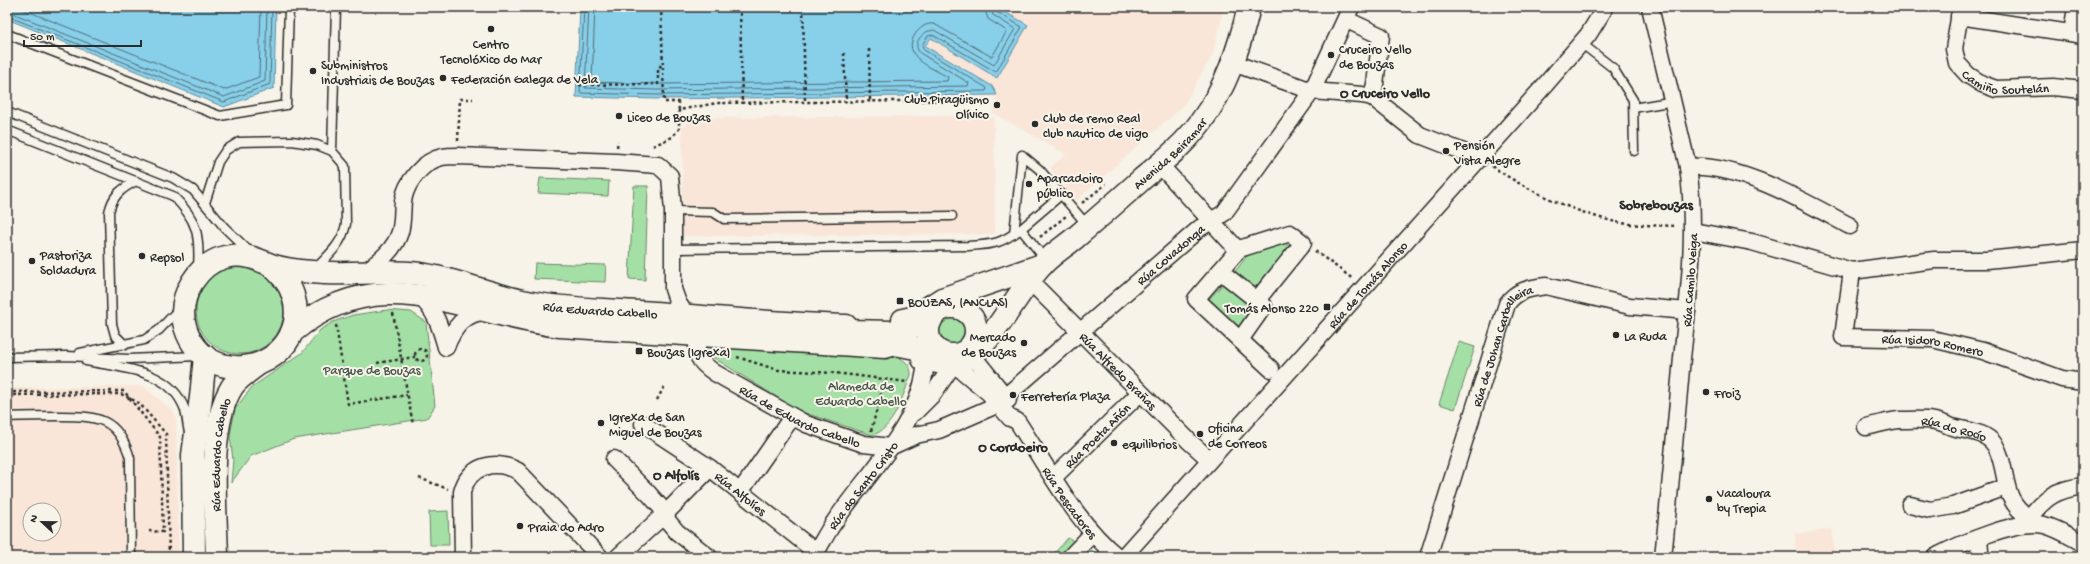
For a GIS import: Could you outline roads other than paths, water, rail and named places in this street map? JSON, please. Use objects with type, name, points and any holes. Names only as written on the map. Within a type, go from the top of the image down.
[{"type":"main road","name":"Avenida Beiramar","points":[[1032,271],[1011,305],[948,347],[939,311],[953,307],[1032,271],[1088,226],[1160,164],[1199,125],[1217,99],[1234,62],[1249,7]]},
{"type":"main road","points":[[241,255],[264,261],[285,278],[293,295],[296,314],[292,332],[284,346],[272,358],[257,365],[241,368],[225,366],[205,356],[195,346],[188,334],[184,320],[184,303],[189,288],[198,274],[210,264],[225,257],[241,255]]},
{"type":"main road","name":"Rúa Eduardo Cabello","points":[[264,261],[312,272],[340,273],[394,271],[424,274],[510,298],[538,304],[686,316],[846,326],[850,331],[891,332],[948,347]]},
{"type":"main road","points":[[846,326],[851,322],[882,323],[912,318],[942,299],[1002,278],[1032,271]]},
{"type":"main road","name":"Rúa Eduardo Cabello","points":[[292,332],[307,319],[323,310],[351,299],[387,293],[418,295],[560,326],[885,347],[894,353],[948,347]]},
{"type":"main road","points":[[948,347],[973,319],[968,313],[953,307]]},
{"type":"main road","name":"Rúa Eduardo Cabello","points":[[194,557],[193,455],[202,397],[205,356]]},
{"type":"main road","name":"Rúa Eduardo Cabello","points":[[217,557],[216,452],[222,409],[232,386],[257,365]]},
{"type":"street","name":"Rúa de Tomás Alonso","points":[[1123,557],[1199,473],[1209,459],[1483,160],[1581,42],[1603,12],[1604,7]]},
{"type":"street","name":"Rúa Camilo Veiga","points":[[1650,7],[1688,167],[1692,193],[1687,229],[1687,311],[1663,557]]},
{"type":"street","points":[[2076,7],[2078,34]]},
{"type":"street","name":"Camiño Soutelán","points":[[2078,34],[1960,12],[1954,49],[1957,63],[1968,75],[1982,84],[1996,89],[2053,87],[2083,90]]},
{"type":"street","points":[[1349,13],[1381,36],[1372,98]]},
{"type":"street","name":"Rúa Covadonga","points":[[1002,400],[1200,228],[1224,213],[1312,91],[1349,13]]},
{"type":"street","points":[[1234,62],[1312,91],[1362,95],[1372,98],[1420,134],[1483,160]]},
{"type":"street","points":[[366,271],[381,260],[394,244],[400,232],[403,200],[407,186],[417,173],[432,160],[443,156],[616,162],[658,165],[670,176],[673,211],[673,289],[678,303],[686,316]]},
{"type":"street","points":[[1160,164],[1211,221],[1239,249]]},
{"type":"street","points":[[1688,167],[1703,166],[1731,172],[1784,191],[1850,226]]},
{"type":"street","points":[[1687,229],[1752,242],[1852,271],[1934,260],[1987,260],[2083,250]]},
{"type":"street","points":[[1257,300],[1303,243],[1290,233],[1239,249],[1196,299],[1270,369]]},
{"type":"street","name":"Rúa Alfredo Brañas","points":[[1032,271],[1081,331],[1140,392],[1209,459]]},
{"type":"street","points":[[1220,271],[1264,306],[1240,340]]},
{"type":"street","name":"Rúa Isidoro Romero","points":[[1852,271],[1843,337],[1932,339],[1983,351],[2062,379],[2083,382]]},
{"type":"street","name":"Rúa de Johan Carballeira","points":[[1428,557],[1507,304],[1512,296],[1532,288],[1546,286],[1630,306],[1687,311]]},
{"type":"street","points":[[418,295],[433,311],[440,324],[446,347],[452,331],[460,322],[469,316],[487,311]]},
{"type":"street","name":"Rúa de Eduardo Cabello","points":[[697,336],[696,352],[704,364],[792,417],[812,426],[864,444],[890,447]]},
{"type":"street","name":"Rúa Pescadores","points":[[948,347],[1016,413],[1017,421],[1054,478],[1093,533],[1105,547],[1118,557]]},
{"type":"street","name":"Rúa do Santo Cristo","points":[[815,555],[845,505],[890,447],[909,418],[922,389],[925,375],[948,347]]},
{"type":"street","name":"Rúa do Santo Cristo","points":[[909,418],[933,394],[948,347]]},
{"type":"street","name":"Rúa Poeta Añón","points":[[1054,478],[1140,392]]},
{"type":"street","points":[[890,447],[916,435],[939,430],[1002,400]]},
{"type":"street","points":[[740,492],[792,417]]},
{"type":"street","name":"Rúa do Rocío","points":[[1866,427],[1897,420],[1936,421],[1978,432],[1987,437],[1995,445],[1999,453],[2006,487],[2020,512],[2029,521]]},
{"type":"street","name":"Rúa Alfolíes","points":[[643,424],[710,468],[815,555]]},
{"type":"street","points":[[614,459],[666,513],[667,520],[677,532],[709,557]]},
{"type":"street","points":[[463,557],[462,492],[464,484],[474,472],[486,466],[507,465],[518,471],[600,557]]},
{"type":"street","points":[[618,557],[666,513],[710,468]]},
{"type":"street","points":[[2029,521],[2039,505],[2049,496],[2062,489],[2083,486]]},
{"type":"street","points":[[1910,505],[1930,510],[1953,506],[2006,487]]},
{"type":"street","points":[[1936,557],[1958,545],[2029,521],[2044,525],[2083,543]]},
{"type":"street","points":[[1070,557],[1093,533]]},
{"type":"street","points":[[1977,557],[1980,551],[1978,538]]},
{"type":"lane","points":[[7,34],[220,116],[286,105],[289,7]]},
{"type":"lane","points":[[332,151],[336,7]]},
{"type":"lane","points":[[1581,42],[1613,68],[1633,100],[1634,151]]},
{"type":"lane","points":[[1634,108],[1663,103]]},
{"type":"lane","points":[[7,112],[167,175],[193,190],[225,228],[264,261]]},
{"type":"lane","points":[[7,130],[173,196],[185,208],[194,225],[199,243],[198,274]]},
{"type":"lane","points":[[205,203],[218,162],[226,150],[239,142],[292,141],[317,145],[332,151],[345,166],[346,224],[344,232],[335,249],[312,272]]},
{"type":"lane","points":[[1032,271],[1018,231],[1022,155],[1040,170],[1088,226]]},
{"type":"lane","points":[[125,344],[115,335],[112,324],[109,212],[112,200],[121,189],[136,181]]},
{"type":"lane","points":[[673,249],[969,246],[994,244],[1003,241],[1018,231],[1062,194]]},
{"type":"lane","points":[[673,211],[713,212],[724,218],[952,216]]},
{"type":"lane","points":[[66,356],[144,340],[159,330],[184,303]]},
{"type":"lane","points":[[66,356],[133,369],[157,377],[175,393],[185,410],[193,455]]},
{"type":"lane","points":[[7,357],[66,356],[129,359],[205,356]]},
{"type":"lane","points":[[7,417],[89,416],[110,425],[118,434],[126,445],[130,458],[131,557]]},
{"type":"water","points":[[7,7],[276,7],[274,88],[224,107],[7,19]]},
{"type":"water","points":[[580,7],[996,7],[1028,25],[997,78],[931,38],[925,46],[992,86],[997,95],[657,99],[576,97]]},
{"type":"place","name":"Centro Tecnolóxico do Mar","points":[[491,29]]},
{"type":"place","name":"Cruceiro Vello de Bouzas","points":[[1331,55]]},
{"type":"place","name":"Subministros Industriais de Bouzas","points":[[313,71]]},
{"type":"place","name":"Federación Galega de Vela","points":[[443,78]]},
{"type":"place","name":"Club Piragüismo Olívico","points":[[997,105]]},
{"type":"place","name":"Liceo de Bouzas","points":[[619,116]]},
{"type":"place","name":"Club de remo Real club nautico de vigo","points":[[1035,124]]},
{"type":"place","name":"Pensión Vista Alegre","points":[[1446,151]]},
{"type":"place","name":"Aparcadoiro público","points":[[1029,184]]},
{"type":"place","name":"Repsol","points":[[142,256]]},
{"type":"place","name":"Pastoriza Soldadura","points":[[32,261]]},
{"type":"place","name":"BOUZAS, (ANCLAS)","points":[[900,301]]},
{"type":"place","name":"Tomás Alonso 220","points":[[1327,307]]},
{"type":"place","name":"La Ruda","points":[[1616,335]]},
{"type":"place","name":"Mercado de Bouzas","points":[[1024,343]]},
{"type":"place","name":"Bouzas (Igrexa)","points":[[639,351]]},
{"type":"place","name":"Froiz","points":[[1706,392]]},
{"type":"place","name":"Ferretería Plaza","points":[[1013,395]]},
{"type":"place","name":"Igrexa de San Miguel de Bouzas","points":[[601,423]]},
{"type":"place","name":"Oficina de Correos","points":[[1200,434]]},
{"type":"place","name":"equilibrios","points":[[1114,443]]},
{"type":"place","name":"Vacaloura by Trepia","points":[[1709,499]]},
{"type":"place","name":"Praia do Adro","points":[[520,526]]},
{"type":"district","name":"O Cruceiro Vello","points":[[1385,92]]},
{"type":"district","name":"Sobrebouzas","points":[[1656,204]]},
{"type":"district","name":"O Cordoeiro","points":[[1013,446]]},
{"type":"district","name":"O Alfolís","points":[[676,474]]},
{"type":"park label","name":"Parque de Bouzas","points":[[372,369]]},
{"type":"park label","name":"Alameda de Eduardo Cabello","points":[[861,392]]}]
